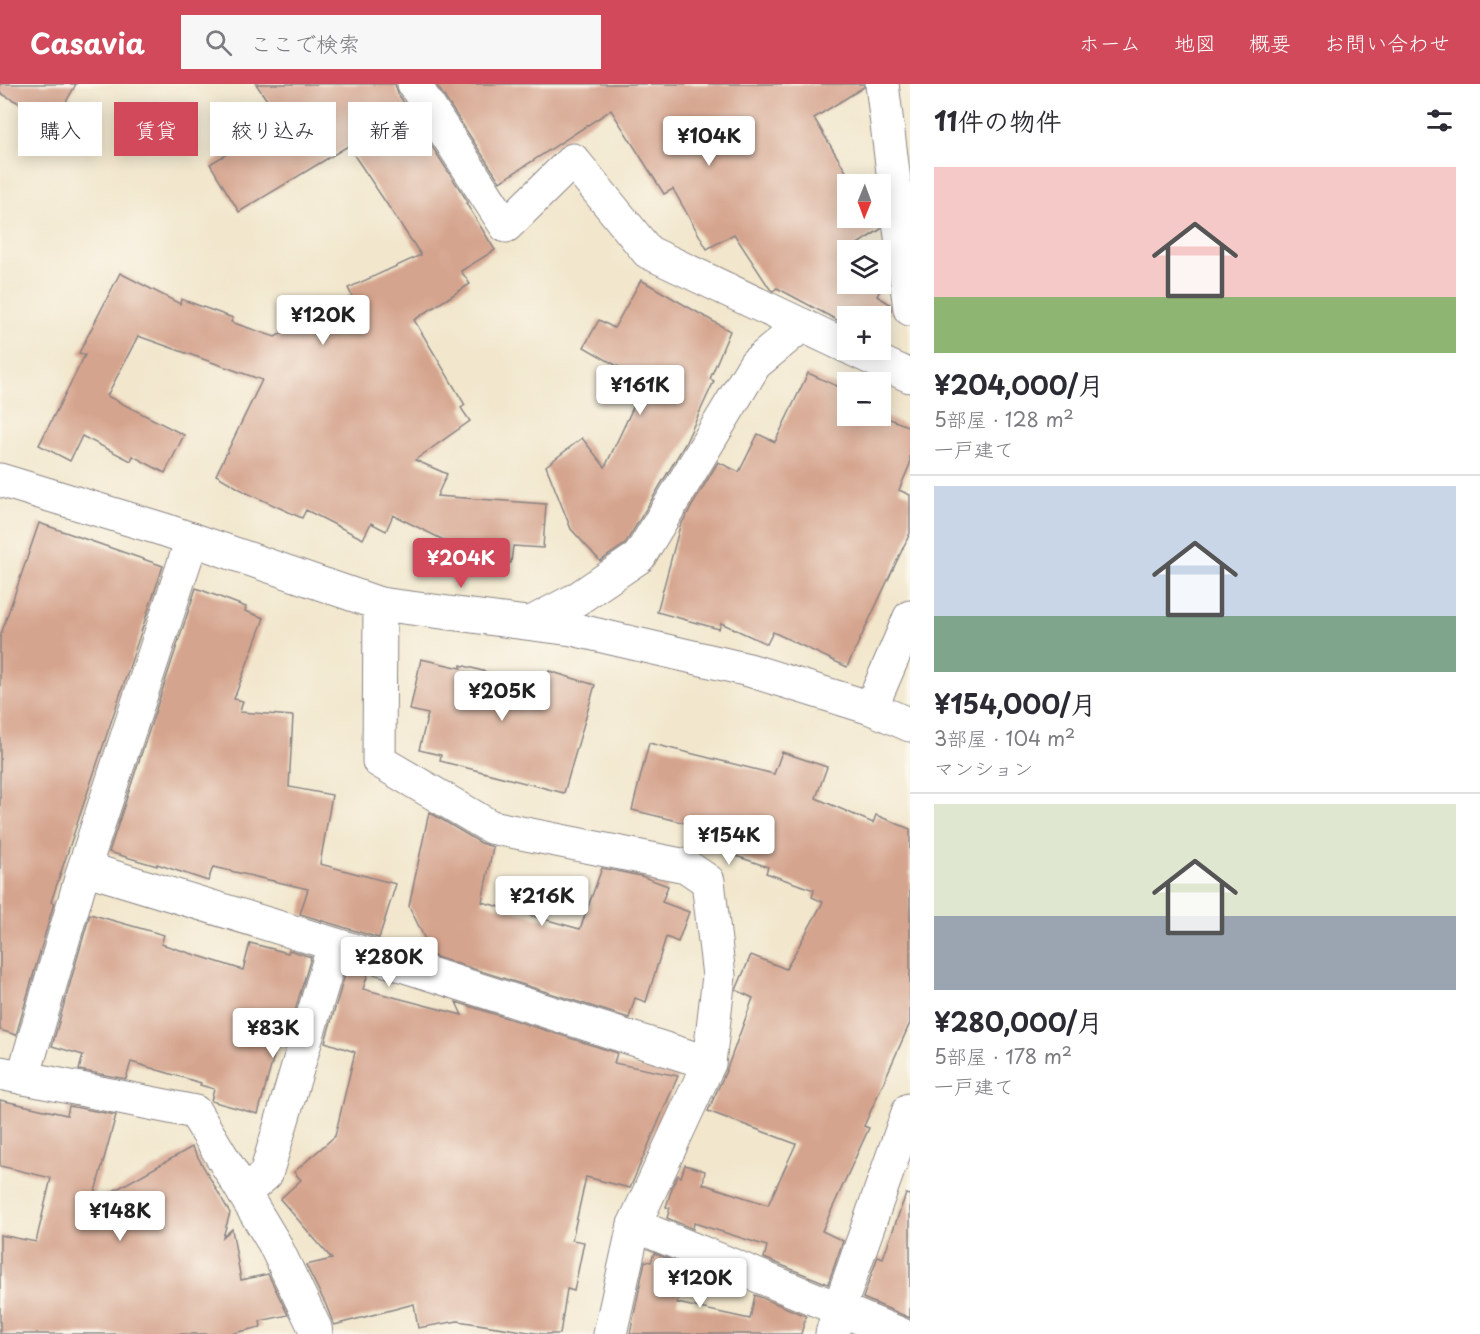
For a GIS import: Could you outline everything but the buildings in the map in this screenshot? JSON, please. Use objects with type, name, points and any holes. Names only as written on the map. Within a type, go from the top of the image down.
[{"type":"street","points":[[414,84],[506,226],[573,160],[648,252],[837,342]]},
{"type":"street","points":[[882,84],[910,309]]},
{"type":"street","points":[[531,623],[577,599],[639,557],[755,364],[801,325]]},
{"type":"street","points":[[876,360],[910,376]]},
{"type":"street","points":[[0,480],[192,539],[380,604],[572,629],[749,670],[871,708],[910,725]]},
{"type":"street","points":[[192,539],[84,868],[12,1075],[195,1112],[274,1243],[316,1334]]},
{"type":"street","points":[[380,604],[378,761],[491,827],[686,866],[708,881],[719,976],[709,1063],[634,1225],[610,1334]]},
{"type":"street","points":[[871,708],[910,616]]},
{"type":"street","points":[[84,868],[709,1063]]},
{"type":"street","points":[[244,1193],[266,1174],[334,945]]},
{"type":"street","points":[[835,1321],[909,1110]]},
{"type":"street","points":[[634,1225],[835,1321],[900,1334]]}]
